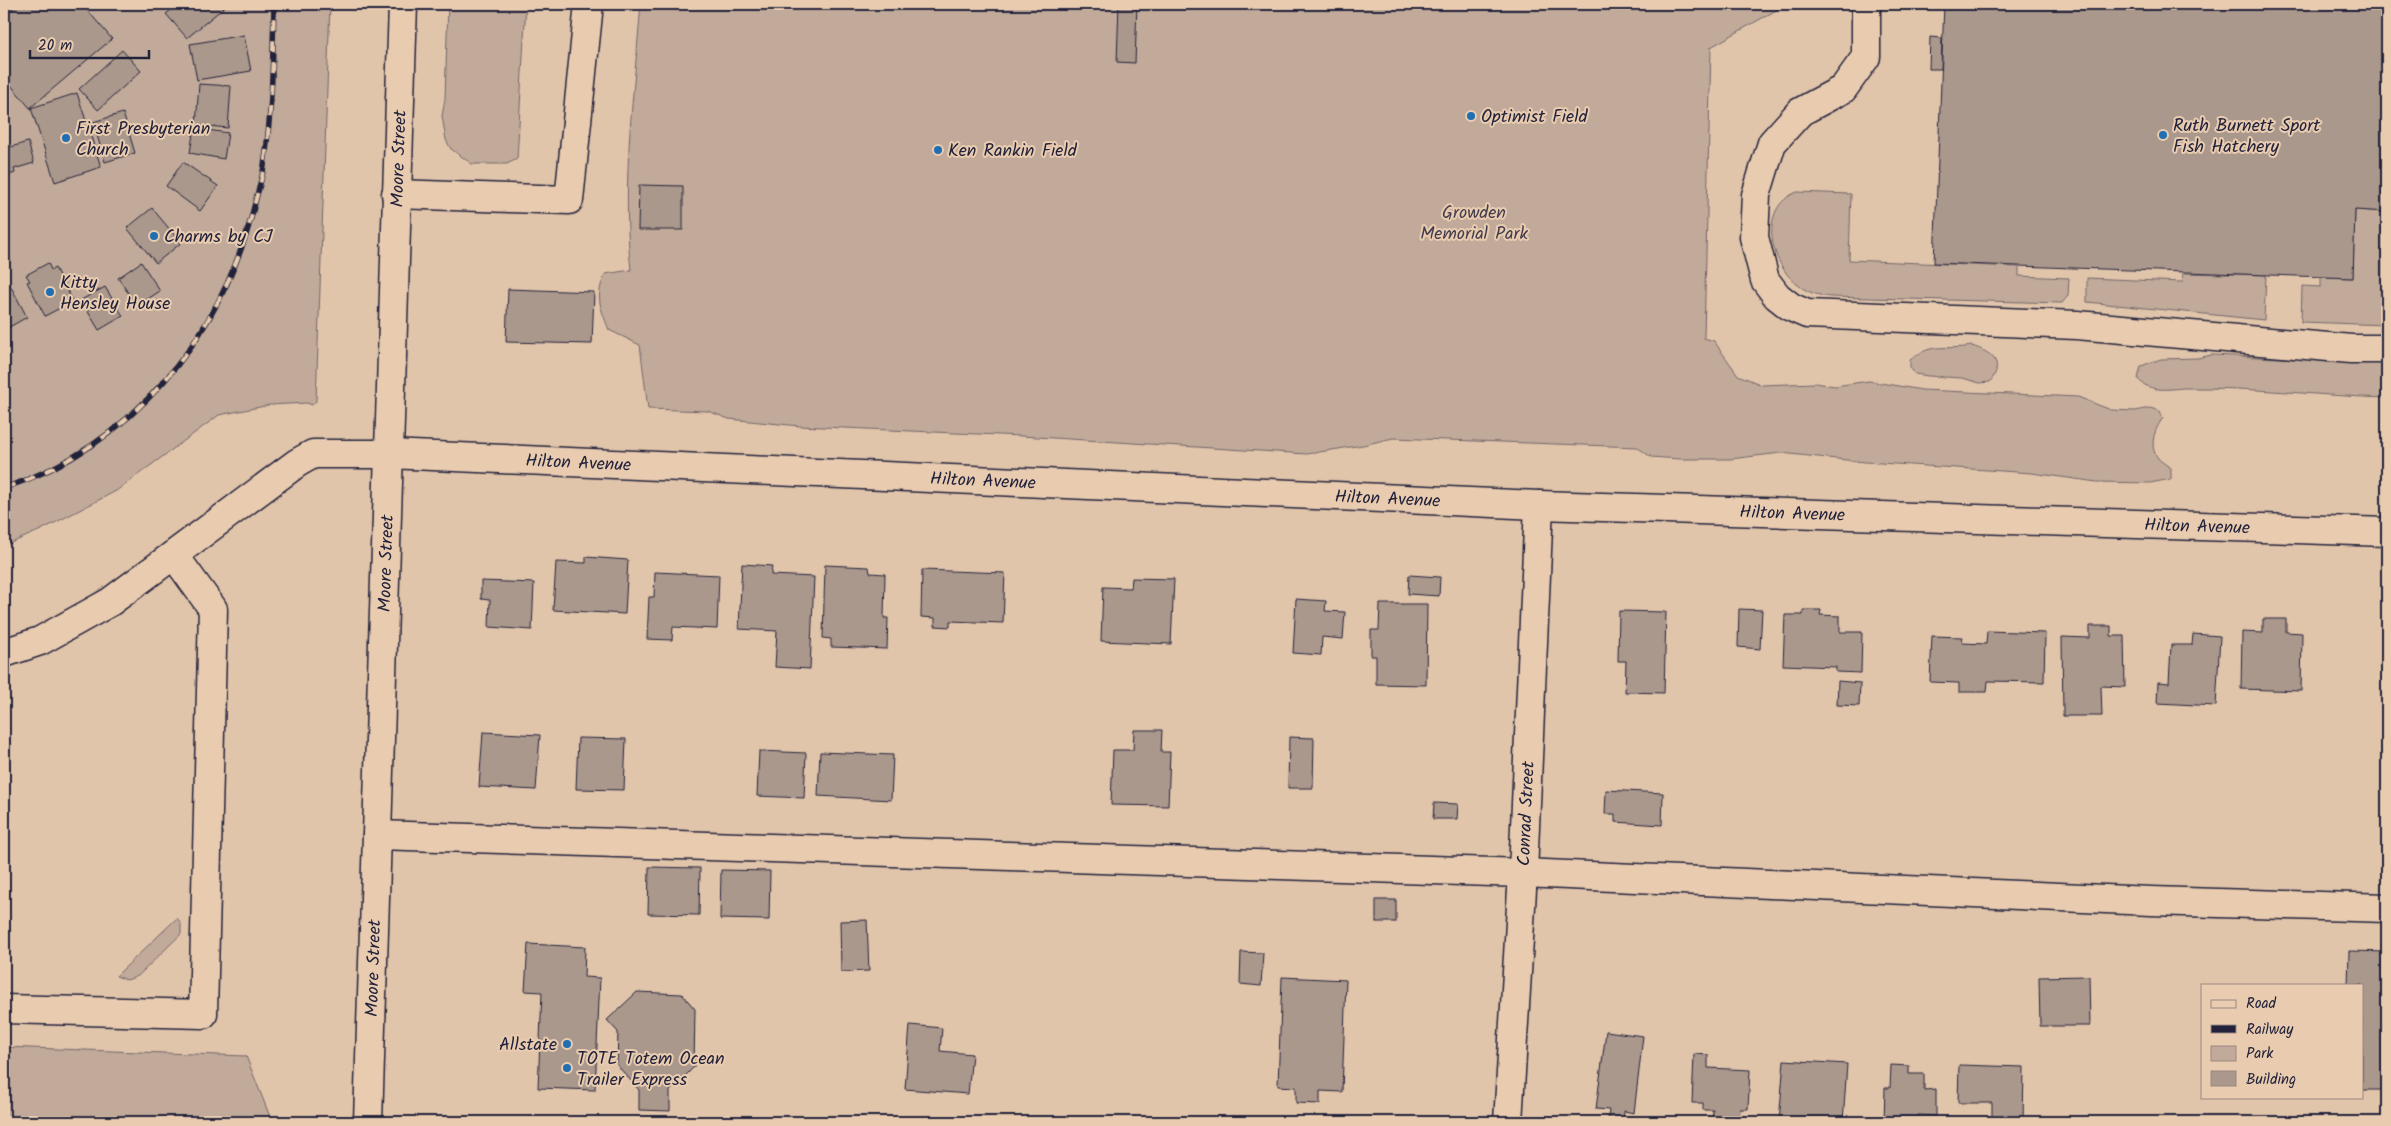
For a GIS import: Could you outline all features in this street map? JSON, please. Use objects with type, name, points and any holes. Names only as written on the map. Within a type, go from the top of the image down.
[{"type":"street","name":"Moore Street","points":[[368,1122],[403,4]]},
{"type":"street","points":[[396,194],[569,200],[589,4]]},
{"type":"street","points":[[1866,4],[1866,57],[1843,89],[1800,112],[1772,143],[1756,195],[1754,237],[1759,262],[1765,280],[1777,296],[1791,307],[1807,314],[2077,325],[2351,348],[2387,349]]},
{"type":"street","name":"Hilton Avenue","points":[[4,654],[40,641],[110,602],[297,463],[313,454],[389,454],[1539,505],[2387,532]]},
{"type":"street","name":"Conrad Street","points":[[1508,1122],[1523,873],[1539,505]]},
{"type":"street","points":[[4,1009],[202,1014],[213,609],[174,555]]},
{"type":"street","points":[[378,835],[1523,873],[2151,901],[2387,908]]},
{"type":"green space","points":[[4,4],[330,4],[316,401],[312,405],[307,403],[270,405],[219,415],[116,491],[41,530],[4,546]]},
{"type":"green space","points":[[448,4],[526,4],[517,159],[507,164],[472,164],[451,149],[446,140],[442,116],[445,99]]},
{"type":"green space","name":"Growden Memorial Park","points":[[641,4],[1787,4],[1711,47],[1704,338],[1714,341],[1738,375],[1762,385],[1815,383],[1835,386],[1869,381],[1922,390],[2078,397],[2111,410],[2135,411],[2150,408],[2160,411],[2163,418],[2155,432],[2153,448],[2159,459],[2171,468],[2171,479],[2150,483],[2097,482],[2032,473],[1865,462],[1781,453],[1730,459],[1680,459],[1651,457],[1637,447],[1393,438],[1307,454],[1022,436],[800,426],[729,419],[708,411],[648,409],[640,345],[609,330],[599,296],[605,274],[631,270],[627,204],[628,170]]},
{"type":"green space","points":[[1797,192],[1851,194],[1849,260],[2019,267],[2019,276],[2069,278],[2068,296],[2062,303],[1830,297],[1809,292],[1788,276],[1780,264],[1772,237],[1772,223],[1776,210],[1784,200]]},
{"type":"green space","points":[[2355,210],[2387,212],[2387,325],[2301,322],[2302,286],[2321,287],[2321,277],[2353,278]]},
{"type":"green space","points":[[2183,273],[2266,275],[2264,320],[2087,302],[2087,278],[2182,282]]},
{"type":"green space","points":[[1972,346],[1985,351],[1994,358],[1996,363],[1995,375],[1990,382],[1980,383],[1962,378],[1915,374],[1910,367],[1910,360],[1926,350]]},
{"type":"green space","points":[[2212,355],[2387,363],[2387,398],[2235,389],[2160,389],[2148,386],[2138,379],[2141,366],[2161,359],[2197,358]]},
{"type":"green space","points":[[177,918],[181,924],[181,934],[138,976],[127,980],[116,976]]},
{"type":"green space","points":[[4,1047],[246,1056],[272,1122],[4,1122]]},
{"type":"building","points":[[21,4],[82,4],[112,39],[30,108],[4,77],[4,13]]},
{"type":"building","points":[[179,4],[228,4],[187,38],[166,14]]},
{"type":"building","points":[[1119,4],[1137,4],[1135,63],[1117,62]]},
{"type":"building","name":"Ruth Burnett Sport Fish Hatchery","points":[[1944,4],[2387,4],[2387,212],[2355,210],[2353,278],[1934,263]]},
{"type":"building","points":[[244,35],[251,71],[197,80],[190,44]]},
{"type":"building","points":[[1930,37],[1942,38],[1941,69],[1929,69]]},
{"type":"building","points":[[122,50],[141,71],[98,110],[79,89]]},
{"type":"building","points":[[199,84],[231,86],[228,128],[196,125]]},
{"type":"building","name":"First Presbyterian Church","points":[[77,93],[101,167],[55,182],[31,108]]},
{"type":"building","points":[[123,113],[135,153],[105,162],[93,122]]},
{"type":"building","points":[[194,128],[228,133],[224,159],[190,153]]},
{"type":"building","points":[[4,139],[7,148],[28,142],[34,163],[14,169],[15,173],[4,177]]},
{"type":"building","points":[[183,162],[218,186],[200,211],[166,186]]},
{"type":"building","points":[[639,185],[683,186],[683,230],[638,230]]},
{"type":"building","name":"Charms by CJ","points":[[152,208],[181,243],[156,263],[127,228]]},
{"type":"building","points":[[141,262],[160,291],[137,306],[118,278]]},
{"type":"building","name":"Kitty Hensley House","points":[[48,263],[51,270],[55,268],[73,301],[45,316],[27,282],[30,281],[26,275]]},
{"type":"building","points":[[9,283],[27,317],[4,330],[4,286]]},
{"type":"building","points":[[105,287],[123,316],[99,330],[81,300]]},
{"type":"building","points":[[508,289],[594,292],[592,344],[506,342]]},
{"type":"building","points":[[586,557],[628,560],[625,614],[553,610],[556,562],[586,563]]},
{"type":"building","points":[[742,564],[772,566],[771,575],[814,577],[810,669],[775,667],[777,631],[739,629]]},
{"type":"building","points":[[825,565],[869,567],[870,573],[885,574],[884,618],[888,618],[887,649],[831,647],[831,639],[823,638]]},
{"type":"building","points":[[922,570],[1005,573],[1003,623],[950,621],[950,627],[935,626],[935,618],[921,617]]},
{"type":"building","points":[[655,572],[719,575],[717,629],[673,627],[672,640],[647,639],[649,597],[654,597]]},
{"type":"building","points":[[1409,575],[1440,577],[1439,596],[1408,594]]},
{"type":"building","points":[[1132,578],[1174,579],[1171,644],[1101,641],[1103,587],[1131,588]]},
{"type":"building","points":[[481,581],[534,583],[532,630],[489,627],[490,600],[481,599]]},
{"type":"building","points":[[1296,599],[1326,601],[1325,611],[1345,612],[1343,639],[1322,637],[1321,655],[1293,653]]},
{"type":"building","points":[[1380,604],[1427,604],[1426,685],[1376,684],[1376,656],[1371,656],[1371,630],[1379,630]]},
{"type":"building","points":[[1739,609],[1762,610],[1760,649],[1738,647]]},
{"type":"building","points":[[1803,610],[1821,610],[1820,615],[1840,616],[1840,632],[1862,632],[1861,673],[1836,672],[1836,667],[1783,665],[1785,615],[1803,615]]},
{"type":"building","points":[[1619,611],[1666,612],[1664,693],[1625,692],[1626,661],[1618,661]]},
{"type":"building","points":[[2263,619],[2286,619],[2286,632],[2302,633],[2301,691],[2241,689],[2242,632],[2263,633]]},
{"type":"building","points":[[2090,626],[2111,626],[2111,636],[2124,636],[2125,687],[2101,686],[2102,716],[2063,716],[2062,637],[2090,638]]},
{"type":"building","points":[[1987,631],[2045,633],[2044,682],[1988,681],[1987,692],[1959,692],[1959,683],[1930,682],[1932,636],[1963,637],[1962,643],[1986,644]]},
{"type":"building","points":[[2193,634],[2220,636],[2216,706],[2157,703],[2158,682],[2169,683],[2171,645],[2192,645]]},
{"type":"building","points":[[1838,681],[1860,683],[1859,706],[1837,705]]},
{"type":"building","points":[[1134,730],[1162,730],[1161,752],[1170,752],[1168,806],[1111,805],[1113,750],[1133,750]]},
{"type":"building","points":[[483,732],[540,735],[536,790],[479,787]]},
{"type":"building","points":[[1289,737],[1314,738],[1313,788],[1288,788]]},
{"type":"building","points":[[578,738],[626,739],[624,790],[576,789]]},
{"type":"building","points":[[759,751],[806,753],[804,798],[757,796]]},
{"type":"building","points":[[820,752],[893,755],[891,800],[818,796]]},
{"type":"building","points":[[1606,790],[1663,793],[1662,825],[1615,822],[1615,814],[1605,814]]},
{"type":"building","points":[[1434,803],[1458,804],[1457,819],[1433,819]]},
{"type":"building","points":[[649,867],[700,868],[699,915],[648,914]]},
{"type":"building","points":[[721,870],[770,871],[769,920],[720,919]]},
{"type":"building","points":[[1376,900],[1396,900],[1396,922],[1376,922]]},
{"type":"building","points":[[867,920],[869,971],[841,972],[840,921]]},
{"type":"building","points":[[528,944],[585,947],[584,977],[600,978],[595,1090],[538,1088],[542,992],[525,991]]},
{"type":"building","points":[[2349,951],[2387,952],[2387,1090],[2364,1090],[2364,984],[2348,984]]},
{"type":"building","points":[[1241,952],[1263,953],[1261,986],[1240,984]]},
{"type":"building","points":[[2089,976],[2090,1026],[2040,1026],[2039,977]]},
{"type":"building","points":[[1282,977],[1346,980],[1342,1092],[1320,1091],[1320,1104],[1296,1103],[1296,1087],[1278,1086]]},
{"type":"building","points":[[637,992],[682,994],[695,1009],[694,1067],[670,1091],[670,1111],[639,1110],[639,1090],[617,1065],[618,1032],[607,1020]]},
{"type":"building","points":[[910,1025],[942,1028],[940,1051],[972,1054],[968,1094],[905,1089]]},
{"type":"building","points":[[1606,1031],[1643,1036],[1634,1113],[1624,1111],[1623,1120],[1608,1118],[1609,1110],[1596,1109]]},
{"type":"building","points":[[1694,1054],[1708,1055],[1708,1068],[1750,1070],[1748,1109],[1740,1109],[1739,1122],[1712,1122],[1713,1110],[1703,1110],[1703,1103],[1692,1103]]},
{"type":"building","points":[[1784,1060],[1847,1064],[1843,1122],[1779,1122]]},
{"type":"building","points":[[1891,1065],[1909,1066],[1909,1074],[1924,1074],[1924,1090],[1936,1089],[1936,1116],[1918,1115],[1918,1122],[1884,1122],[1885,1088],[1890,1088]]},
{"type":"building","points":[[1959,1065],[2024,1067],[2023,1122],[1992,1122],[1992,1103],[1958,1103]]},
{"type":"railway","points":[[4,488],[50,469],[93,445],[131,415],[165,380],[194,342],[219,299],[239,254],[263,171],[267,146],[273,65],[274,4]]},
{"type":"place","name":"Optimist Field","points":[[1471,116]]},
{"type":"place","name":"Ruth Burnett Sport Fish Hatchery","points":[[2163,135]]},
{"type":"place","name":"First Presbyterian Church","points":[[66,138]]},
{"type":"place","name":"Ken Rankin Field","points":[[938,150]]},
{"type":"place","name":"Charms by CJ","points":[[154,236]]},
{"type":"place","name":"Kitty Hensley House","points":[[50,292]]},
{"type":"place","name":"Allstate","points":[[567,1044]]},
{"type":"place","name":"TOTE Totem Ocean Trailer Express","points":[[567,1068]]}]
